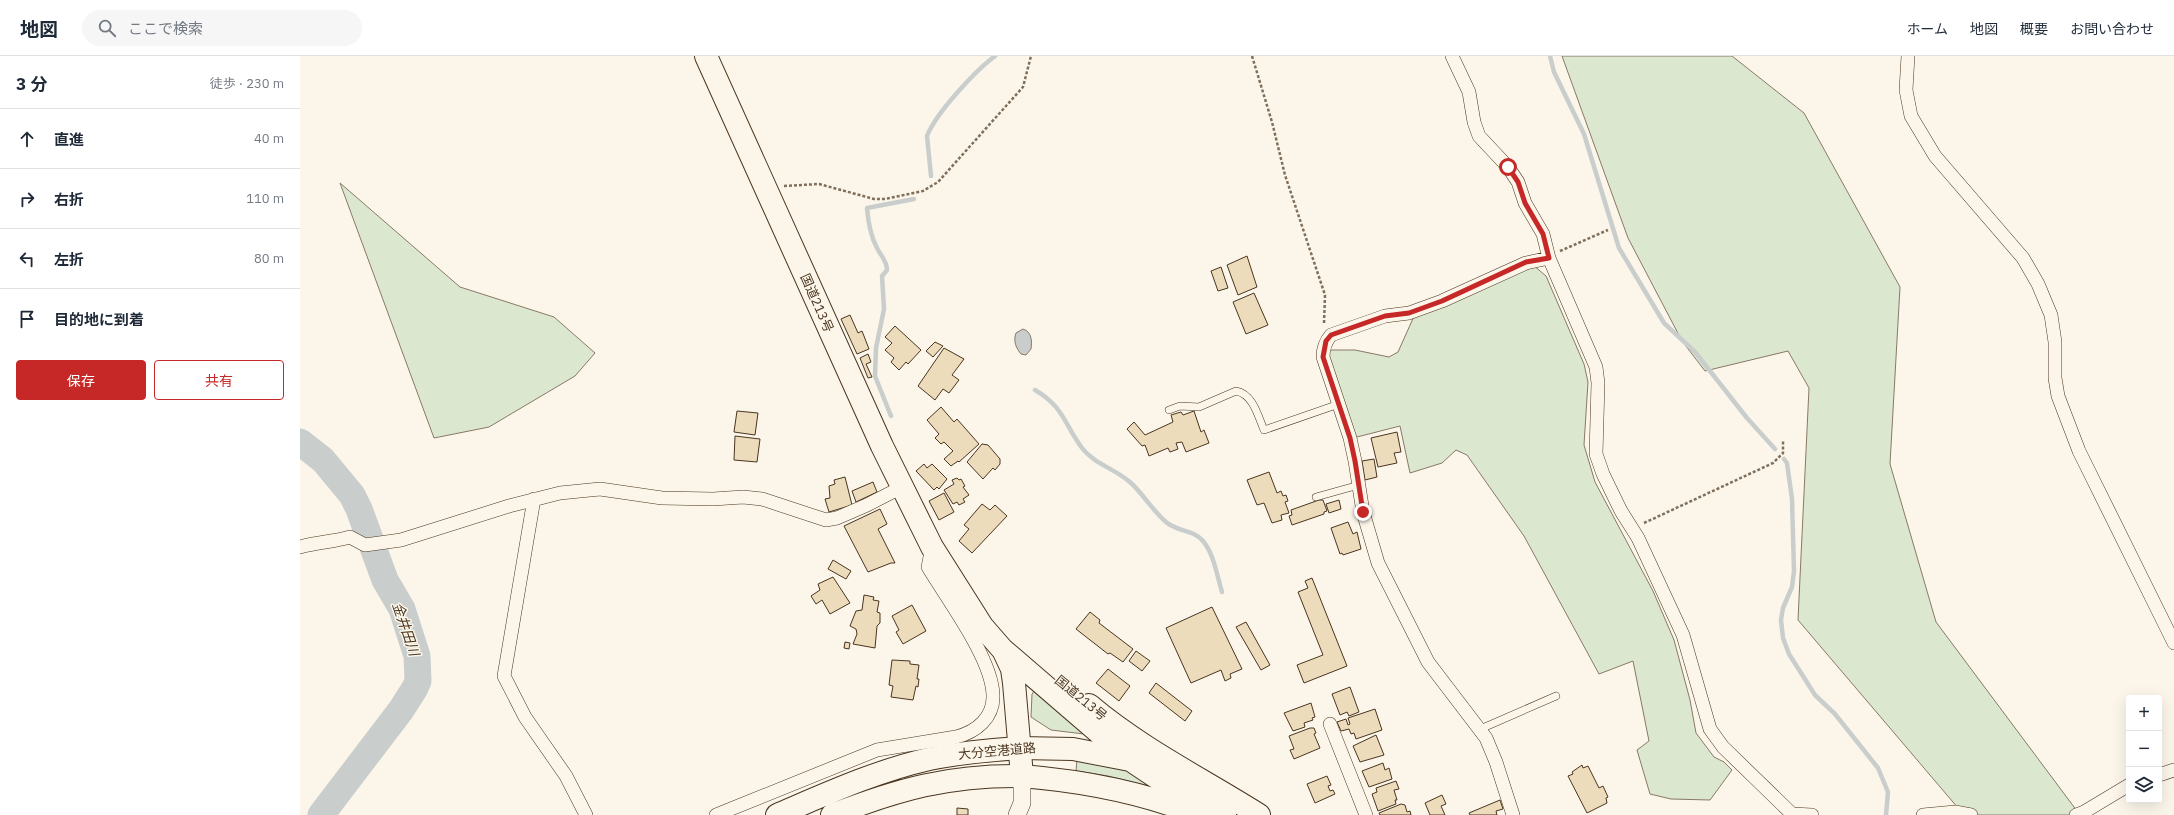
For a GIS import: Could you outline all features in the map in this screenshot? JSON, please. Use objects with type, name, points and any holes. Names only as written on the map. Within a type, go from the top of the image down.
[{"type":"highway","name":"国道213号","points":[[706,56],[882,446],[932,547],[975,615],[1002,649],[1132,760],[1168,786],[1225,815]]},
{"type":"highway","name":"国道213号","points":[[932,547],[1007,634],[1048,672],[1104,718],[1221,793],[1259,815]]},
{"type":"highway","points":[[985,610],[1000,638],[1024,660],[1028,672],[1020,748]]},
{"type":"highway","points":[[1002,649],[1012,669],[1022,776]]},
{"type":"highway","name":"大分空港道路","points":[[777,815],[869,777],[906,765],[963,753],[1020,748],[1073,749],[1132,760],[1167,770],[1221,793]]},
{"type":"highway","name":"大分空港道路","points":[[832,815],[875,798],[939,781],[990,775],[1065,779],[1107,786],[1154,798],[1198,815]]},
{"type":"street","points":[[1452,56],[1469,92],[1474,122],[1479,136],[1508,167],[1518,182],[1525,203],[1543,234],[1549,258],[1596,367],[1598,383],[1595,436],[1596,454],[1603,474],[1632,529],[1683,634],[1710,729],[1723,747],[1792,814],[1812,815]]},
{"type":"street","points":[[1908,56],[1906,90],[1911,116],[1935,156],[2023,258],[2038,284],[2051,315],[2055,342],[2055,378],[2058,396],[2079,451],[2174,643]]},
{"type":"street","points":[[1513,815],[1496,762],[1483,731],[1439,679],[1413,635],[1372,549],[1363,512],[1355,461],[1339,404],[1323,357],[1323,350],[1328,338],[1331,335],[1385,316],[1409,313],[1421,309],[1526,262],[1549,258]]},
{"type":"street","points":[[300,547],[311,544],[335,542],[350,537],[365,545],[402,540],[534,499],[560,493],[600,489],[662,498],[713,499],[743,497],[762,499],[826,520],[861,508],[902,487]]},
{"type":"street","points":[[534,499],[504,676],[525,717],[566,776],[586,815]]},
{"type":"street","points":[[716,815],[877,750],[968,734],[979,727],[987,718],[992,706],[993,695],[986,667],[967,630],[928,567],[932,547]]},
{"type":"street","points":[[1330,724],[1366,815]]},
{"type":"street","points":[[2162,774],[2174,770]]},
{"type":"street","points":[[1018,815],[1022,803],[1022,776]]},
{"type":"street","points":[[2076,815],[2084,812],[2126,787]]},
{"type":"street","points":[[1922,815],[1955,812],[1971,815]]},
{"type":"lane","points":[[1169,410],[1180,406],[1199,407],[1236,391],[1242,392],[1248,396],[1264,430],[1339,404]]},
{"type":"lane","points":[[1316,497],[1359,485]]},
{"type":"lane","points":[[1483,731],[1485,727],[1556,696]]},
{"type":"path","points":[[765,188],[819,184],[874,199],[885,199],[922,190],[938,182],[1023,87],[1027,78],[1031,56]]},
{"type":"path","points":[[1252,56],[1286,175],[1324,295],[1324,326],[1328,338]]},
{"type":"path","points":[[1549,258],[1589,237],[1608,230]]},
{"type":"path","points":[[1632,529],[1773,463],[1783,453],[1783,441]]},
{"type":"green space","points":[[1562,56],[1732,56],[1804,113],[1900,287],[1890,464],[1936,622],[2080,815],[1964,815],[1798,620],[1809,388],[1788,351],[1705,371],[1682,341],[1628,238]]},
{"type":"green space","points":[[340,183],[460,287],[554,317],[595,353],[575,376],[489,427],[434,438]]},
{"type":"green space","points":[[1533,265],[1546,276],[1584,364],[1588,382],[1584,445],[1595,482],[1653,591],[1674,640],[1690,700],[1696,733],[1714,757],[1724,762],[1732,770],[1710,800],[1671,799],[1650,794],[1637,750],[1649,741],[1633,661],[1599,674],[1524,536],[1467,455],[1456,450],[1442,463],[1410,473],[1400,426],[1353,438],[1326,350],[1355,350],[1389,357],[1398,352],[1415,314]]},
{"type":"green space","points":[[1034,691],[1084,734],[1051,730],[1031,717],[1032,694]]},
{"type":"green space","points":[[1077,759],[1135,770],[1152,787],[1108,776],[1076,771]]},
{"type":"shaded area","points":[[1023,329],[1028,332],[1031,340],[1031,349],[1026,355],[1021,354],[1016,347],[1015,342],[1016,333]]},
{"type":"building","points":[[1247,256],[1257,287],[1238,295],[1227,265]]},
{"type":"building","points":[[1221,267],[1228,288],[1218,291],[1211,271]]},
{"type":"building","points":[[1254,293],[1268,325],[1246,334],[1233,302]]},
{"type":"building","points":[[850,315],[858,333],[862,331],[869,349],[857,354],[841,319]]},
{"type":"building","points":[[895,326],[921,350],[908,364],[906,362],[899,370],[891,362],[894,358],[885,350],[892,343],[885,337]]},
{"type":"building","points":[[935,342],[943,346],[933,357],[926,351]]},
{"type":"building","points":[[944,348],[964,359],[952,375],[959,380],[949,393],[943,389],[935,400],[918,386]]},
{"type":"building","points":[[868,354],[871,362],[866,364],[872,377],[868,378],[860,358]]},
{"type":"building","points":[[941,407],[954,422],[957,419],[979,444],[959,462],[958,461],[951,466],[944,459],[953,451],[944,442],[941,444],[935,438],[939,434],[927,420]]},
{"type":"building","points":[[737,411],[758,413],[755,435],[734,432]]},
{"type":"building","points":[[1194,411],[1201,432],[1204,430],[1209,443],[1186,452],[1182,442],[1176,443],[1178,449],[1170,452],[1168,448],[1149,456],[1145,445],[1142,446],[1127,429],[1134,422],[1145,435],[1173,422],[1171,415],[1181,412],[1183,415]]},
{"type":"building","points":[[1397,432],[1401,452],[1394,453],[1397,463],[1378,467],[1371,438]]},
{"type":"building","points":[[735,436],[760,439],[757,462],[734,460]]},
{"type":"building","points":[[982,444],[988,445],[1000,459],[1000,464],[995,470],[993,468],[983,479],[967,462]]},
{"type":"building","points":[[1374,459],[1377,477],[1365,480],[1362,461]]},
{"type":"building","points":[[924,464],[927,468],[932,464],[947,479],[939,489],[937,487],[934,490],[916,471]]},
{"type":"building","points":[[1269,472],[1277,493],[1281,491],[1283,496],[1286,495],[1288,501],[1285,502],[1289,513],[1281,515],[1282,520],[1272,523],[1264,503],[1257,505],[1247,480]]},
{"type":"building","points":[[845,477],[852,505],[829,512],[825,499],[830,498],[829,486],[835,484],[834,480]]},
{"type":"building","points":[[957,478],[959,480],[961,479],[965,486],[963,487],[969,495],[963,499],[965,502],[959,505],[957,502],[953,504],[944,490],[954,484],[952,480]]},
{"type":"building","points":[[873,482],[877,492],[856,502],[852,491]]},
{"type":"building","points":[[944,493],[954,512],[939,520],[929,501]]},
{"type":"building","points":[[1323,500],[1327,511],[1324,512],[1324,514],[1292,525],[1289,516],[1292,515],[1291,510]]},
{"type":"building","points":[[1339,500],[1341,509],[1329,513],[1326,504]]},
{"type":"building","points":[[982,504],[990,510],[995,505],[1007,516],[972,553],[959,541],[969,529],[964,525]]},
{"type":"building","points":[[880,509],[887,524],[878,529],[895,563],[891,563],[868,572],[844,526]]},
{"type":"building","points":[[1348,522],[1353,534],[1357,532],[1361,549],[1343,555],[1342,553],[1340,554],[1331,528]]},
{"type":"building","points":[[833,560],[851,571],[846,579],[828,569]]},
{"type":"building","points":[[833,577],[850,603],[830,614],[822,600],[816,604],[811,596],[820,590],[818,584]]},
{"type":"building","points":[[1312,578],[1347,666],[1304,683],[1297,665],[1323,655],[1298,592],[1308,588],[1305,581]]},
{"type":"building","points":[[864,595],[874,597],[873,600],[879,601],[877,612],[880,613],[880,623],[877,626],[875,648],[853,644],[857,634],[856,629],[850,626],[856,611],[862,610]]},
{"type":"building","points":[[912,605],[926,631],[903,644],[896,632],[899,630],[892,616]]},
{"type":"building","points":[[1212,607],[1242,669],[1230,674],[1231,678],[1225,681],[1221,670],[1191,683],[1166,628]]},
{"type":"building","points":[[1090,612],[1100,620],[1099,623],[1133,649],[1123,662],[1110,653],[1108,654],[1076,629]]},
{"type":"building","points":[[1246,622],[1270,665],[1261,670],[1236,627]]},
{"type":"building","points":[[845,642],[850,643],[849,649],[844,648]]},
{"type":"building","points":[[1136,651],[1150,661],[1142,671],[1129,661]]},
{"type":"building","points":[[892,660],[910,661],[910,664],[919,665],[917,679],[919,679],[918,687],[916,686],[913,700],[891,697],[893,686],[889,685]]},
{"type":"building","points":[[1108,669],[1130,686],[1119,701],[1096,683]]},
{"type":"building","points":[[1156,683],[1192,711],[1185,721],[1149,693]]},
{"type":"building","points":[[1350,687],[1359,712],[1349,716],[1347,712],[1340,715],[1332,694]]},
{"type":"building","points":[[1311,703],[1315,717],[1312,718],[1313,720],[1304,723],[1305,727],[1293,731],[1284,713]]},
{"type":"building","points":[[1375,709],[1382,730],[1356,739],[1354,733],[1351,734],[1349,729],[1341,731],[1337,722],[1346,719],[1348,725],[1350,724],[1348,718]]},
{"type":"building","points":[[1310,728],[1314,728],[1316,733],[1314,734],[1320,748],[1294,759],[1290,750],[1294,749],[1289,736]]},
{"type":"building","points":[[1376,735],[1384,755],[1360,762],[1353,746]]},
{"type":"building","points":[[1383,763],[1385,770],[1389,768],[1392,779],[1369,787],[1362,771]]},
{"type":"building","points":[[1582,765],[1583,768],[1588,766],[1599,788],[1603,786],[1608,797],[1606,798],[1607,803],[1587,813],[1568,776],[1573,774],[1572,772]]},
{"type":"building","points":[[1327,776],[1331,785],[1328,786],[1330,791],[1333,790],[1335,794],[1315,803],[1307,784]]},
{"type":"building","points":[[1396,781],[1399,789],[1394,790],[1397,800],[1395,800],[1396,804],[1378,811],[1372,794],[1377,792],[1376,788]]},
{"type":"building","points":[[1442,795],[1446,804],[1441,806],[1445,815],[1430,815],[1425,803]]},
{"type":"building","points":[[1500,800],[1503,809],[1496,811],[1497,815],[1470,815],[1469,813]]},
{"type":"building","points":[[1401,804],[1405,805],[1407,812],[1410,811],[1411,815],[1380,815],[1379,813]]},
{"type":"building","points":[[957,808],[968,809],[968,815],[957,815]]},
{"type":"waterway","points":[[931,176],[927,136],[939,116],[957,93],[995,56]]},
{"type":"waterway","points":[[1550,56],[1554,72],[1584,134],[1619,248],[1664,323],[1695,352],[1747,418],[1775,449]]},
{"type":"waterway","points":[[891,416],[875,376],[876,348],[884,309],[882,276],[887,270],[887,267],[873,239],[867,208],[914,199]]},
{"type":"waterway","points":[[1035,390],[1045,396],[1058,409],[1087,454],[1131,483],[1166,522],[1175,528],[1195,534],[1203,541],[1213,559],[1222,592]]},
{"type":"waterway","name":"金井田川","points":[[300,442],[323,460],[352,495],[359,509],[385,580],[402,609],[417,656],[418,681],[415,688],[401,710],[321,815]]},
{"type":"waterway","points":[[1784,459],[1787,463],[1792,499],[1794,571],[1792,587],[1783,608],[1781,620],[1783,638],[1789,654],[1815,695],[1835,714],[1878,768],[1888,792],[1886,815]]},
{"type":"route","points":[[1363,512],[1350,438],[1323,357],[1323,350],[1326,341],[1331,335],[1385,316],[1409,313],[1442,301],[1526,262],[1536,259],[1549,258],[1543,234],[1525,203],[1518,182],[1508,167]]}]
